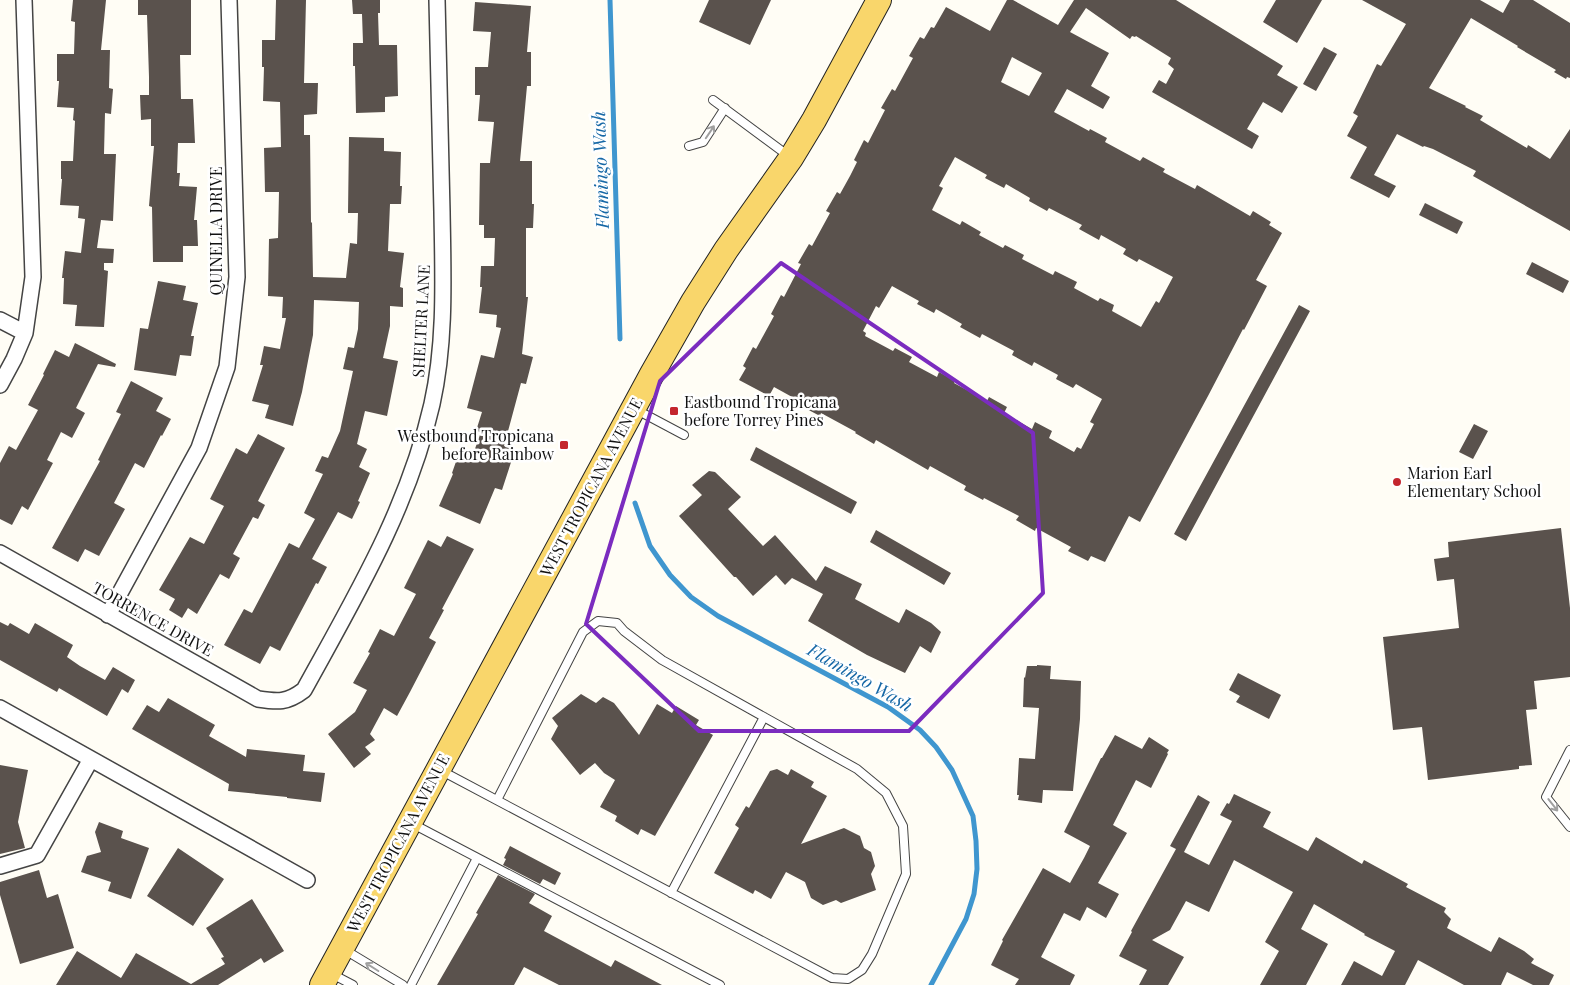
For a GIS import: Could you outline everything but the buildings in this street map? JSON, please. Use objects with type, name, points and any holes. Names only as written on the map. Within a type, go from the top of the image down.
[{"type":"main road","name":"WEST TROPICANA AVENUE","points":[[325,979],[633,408],[693,302],[726,250],[791,158],[814,120],[879,0]]},
{"type":"street","points":[[0,385],[25,333],[33,277],[24,0]]},
{"type":"street","name":"QUINELLA DRIVE","points":[[108,615],[199,448],[227,367],[237,277],[228,0]]},
{"type":"street","name":"SHELTER LANE","points":[[292,698],[304,690],[372,566],[401,504],[419,451],[432,403],[441,347],[443,291],[437,0]]},
{"type":"street","points":[[0,320],[25,333]]},
{"type":"street","name":"TORRENCE DRIVE","points":[[0,553],[258,699],[276,702],[292,698]]},
{"type":"street","points":[[0,708],[307,880]]},
{"type":"street","points":[[0,866],[37,855],[91,759]]},
{"type":"lane","points":[[713,100],[791,158]]},
{"type":"lane","points":[[689,146],[703,142],[725,108]]},
{"type":"lane","points":[[633,408],[684,435]]},
{"type":"lane","points":[[438,769],[832,978],[848,979],[862,970],[872,954],[906,874],[903,826],[886,793],[858,769],[662,660],[624,631],[617,623],[598,620],[583,632],[497,800]]},
{"type":"lane","points":[[672,892],[764,717]]},
{"type":"lane","points":[[1570,750],[1546,797],[1570,827]]},
{"type":"lane","points":[[409,822],[720,985]]},
{"type":"lane","points":[[411,985],[477,858]]},
{"type":"lane","points":[[342,948],[403,985]]},
{"type":"lane","points":[[325,979],[353,985]]},
{"type":"highlighted area","points":[[781,263],[1033,433],[1043,593],[909,731],[699,731],[586,624],[660,381]]},
{"type":"waterway","name":"Flamingo Wash","points":[[610,0],[620,339]]},
{"type":"waterway","name":"Flamingo Wash","points":[[635,503],[650,546],[670,575],[691,597],[718,616],[888,707],[920,730],[936,747],[952,770],[973,816],[977,869],[974,894],[966,919],[931,985]]},
{"type":"place","name":"Eastbound Tropicana before Torrey Pines","points":[[674,411]]},
{"type":"place","name":"Westbound Tropicana before Rainbow","points":[[564,445]]},
{"type":"place","name":"Marion Earl Elementary School","points":[[1397,482]]}]
